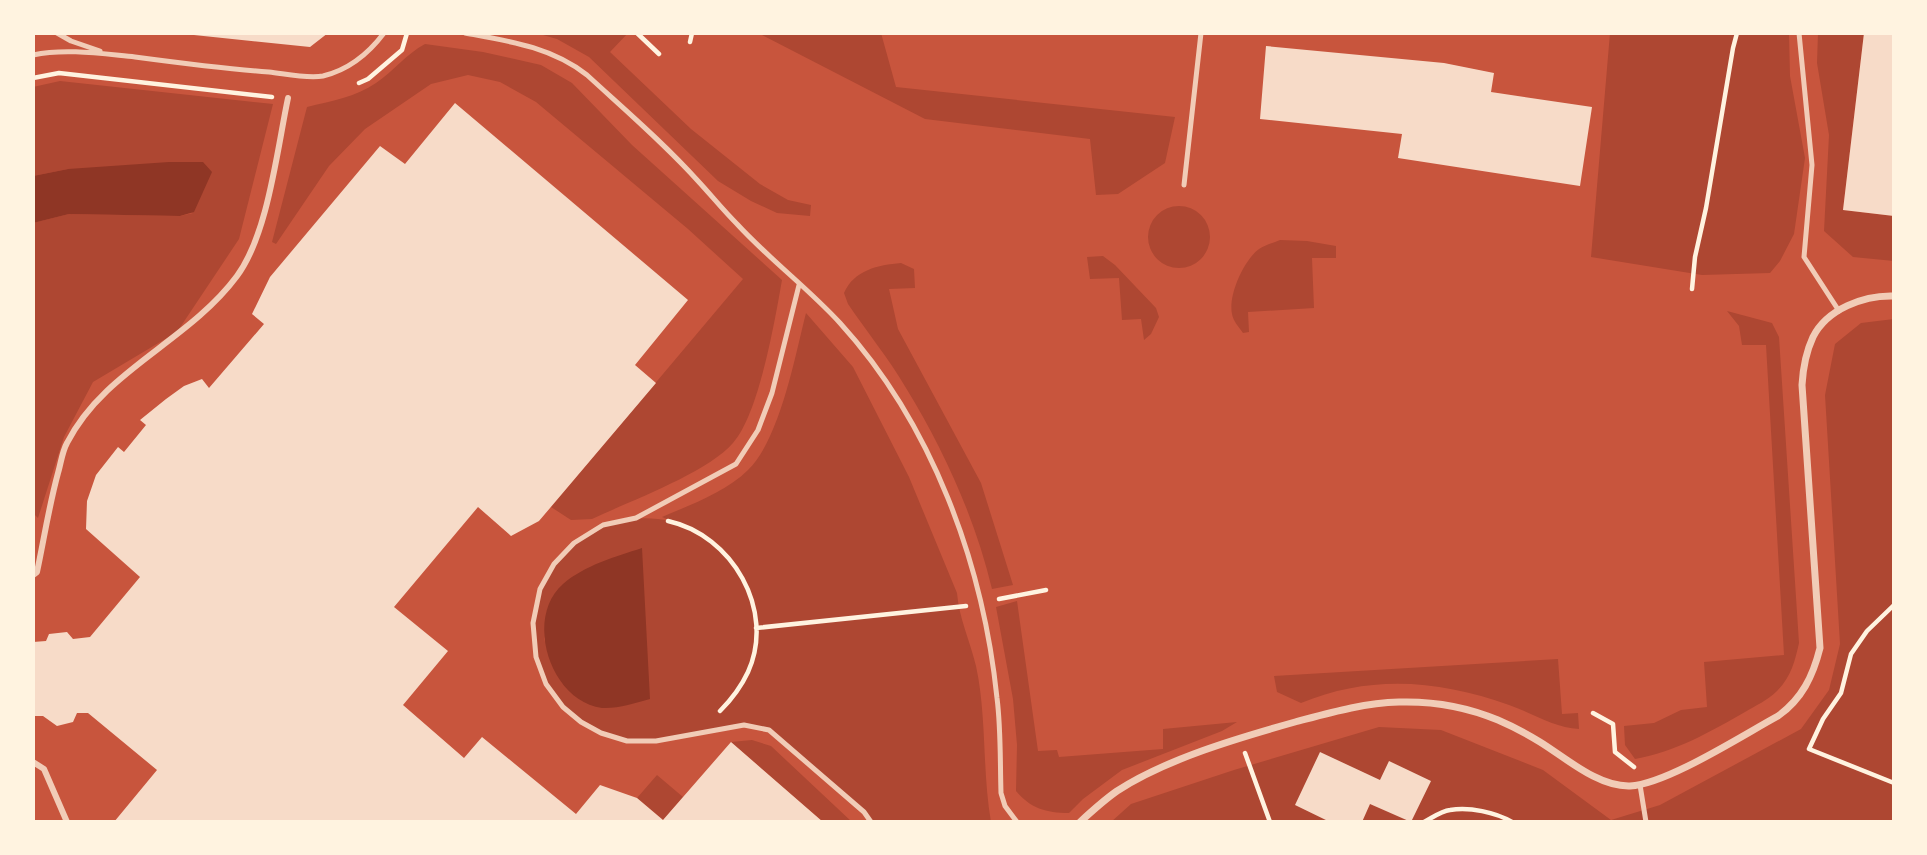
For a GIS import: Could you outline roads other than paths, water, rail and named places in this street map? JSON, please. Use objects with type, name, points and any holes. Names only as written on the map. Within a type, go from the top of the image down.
[{"type":"street","points":[[33,575],[37,572],[50,500],[66,445],[88,409],[113,383],[195,321],[237,275],[260,232],[288,98]]},
{"type":"street","points":[[1080,822],[1118,790],[1161,769],[1240,738],[1352,707],[1400,702],[1426,703],[1476,712],[1538,741],[1600,779],[1615,785],[1640,785],[1672,773],[1778,716],[1791,707],[1810,681],[1820,648],[1801,385],[1808,348],[1815,333],[1839,311],[1871,297],[1894,296]]},
{"type":"street","points":[[33,762],[44,769],[67,822]]},
{"type":"lane","points":[[57,33],[71,41],[110,54]]},
{"type":"lane","points":[[33,55],[69,52],[110,54],[253,71],[322,76],[346,67],[360,58],[384,33]]},
{"type":"lane","points":[[465,33],[522,43],[570,62],[587,75],[697,179],[736,224],[822,304],[859,345],[912,424],[944,491],[982,604],[998,699],[1001,793],[1005,806],[1017,822]]},
{"type":"lane","points":[[1184,185],[1201,33]]},
{"type":"lane","points":[[1799,33],[1812,165],[1804,257],[1839,311]]},
{"type":"lane","points":[[799,285],[772,393],[758,430],[736,464],[636,518],[603,526],[574,543],[554,564],[540,589],[533,623],[536,657],[546,684],[563,706],[580,722],[601,733],[627,741],[656,741],[744,725],[769,730],[864,812],[871,822]]},
{"type":"lane","points":[[1640,785],[1646,822]]}]
